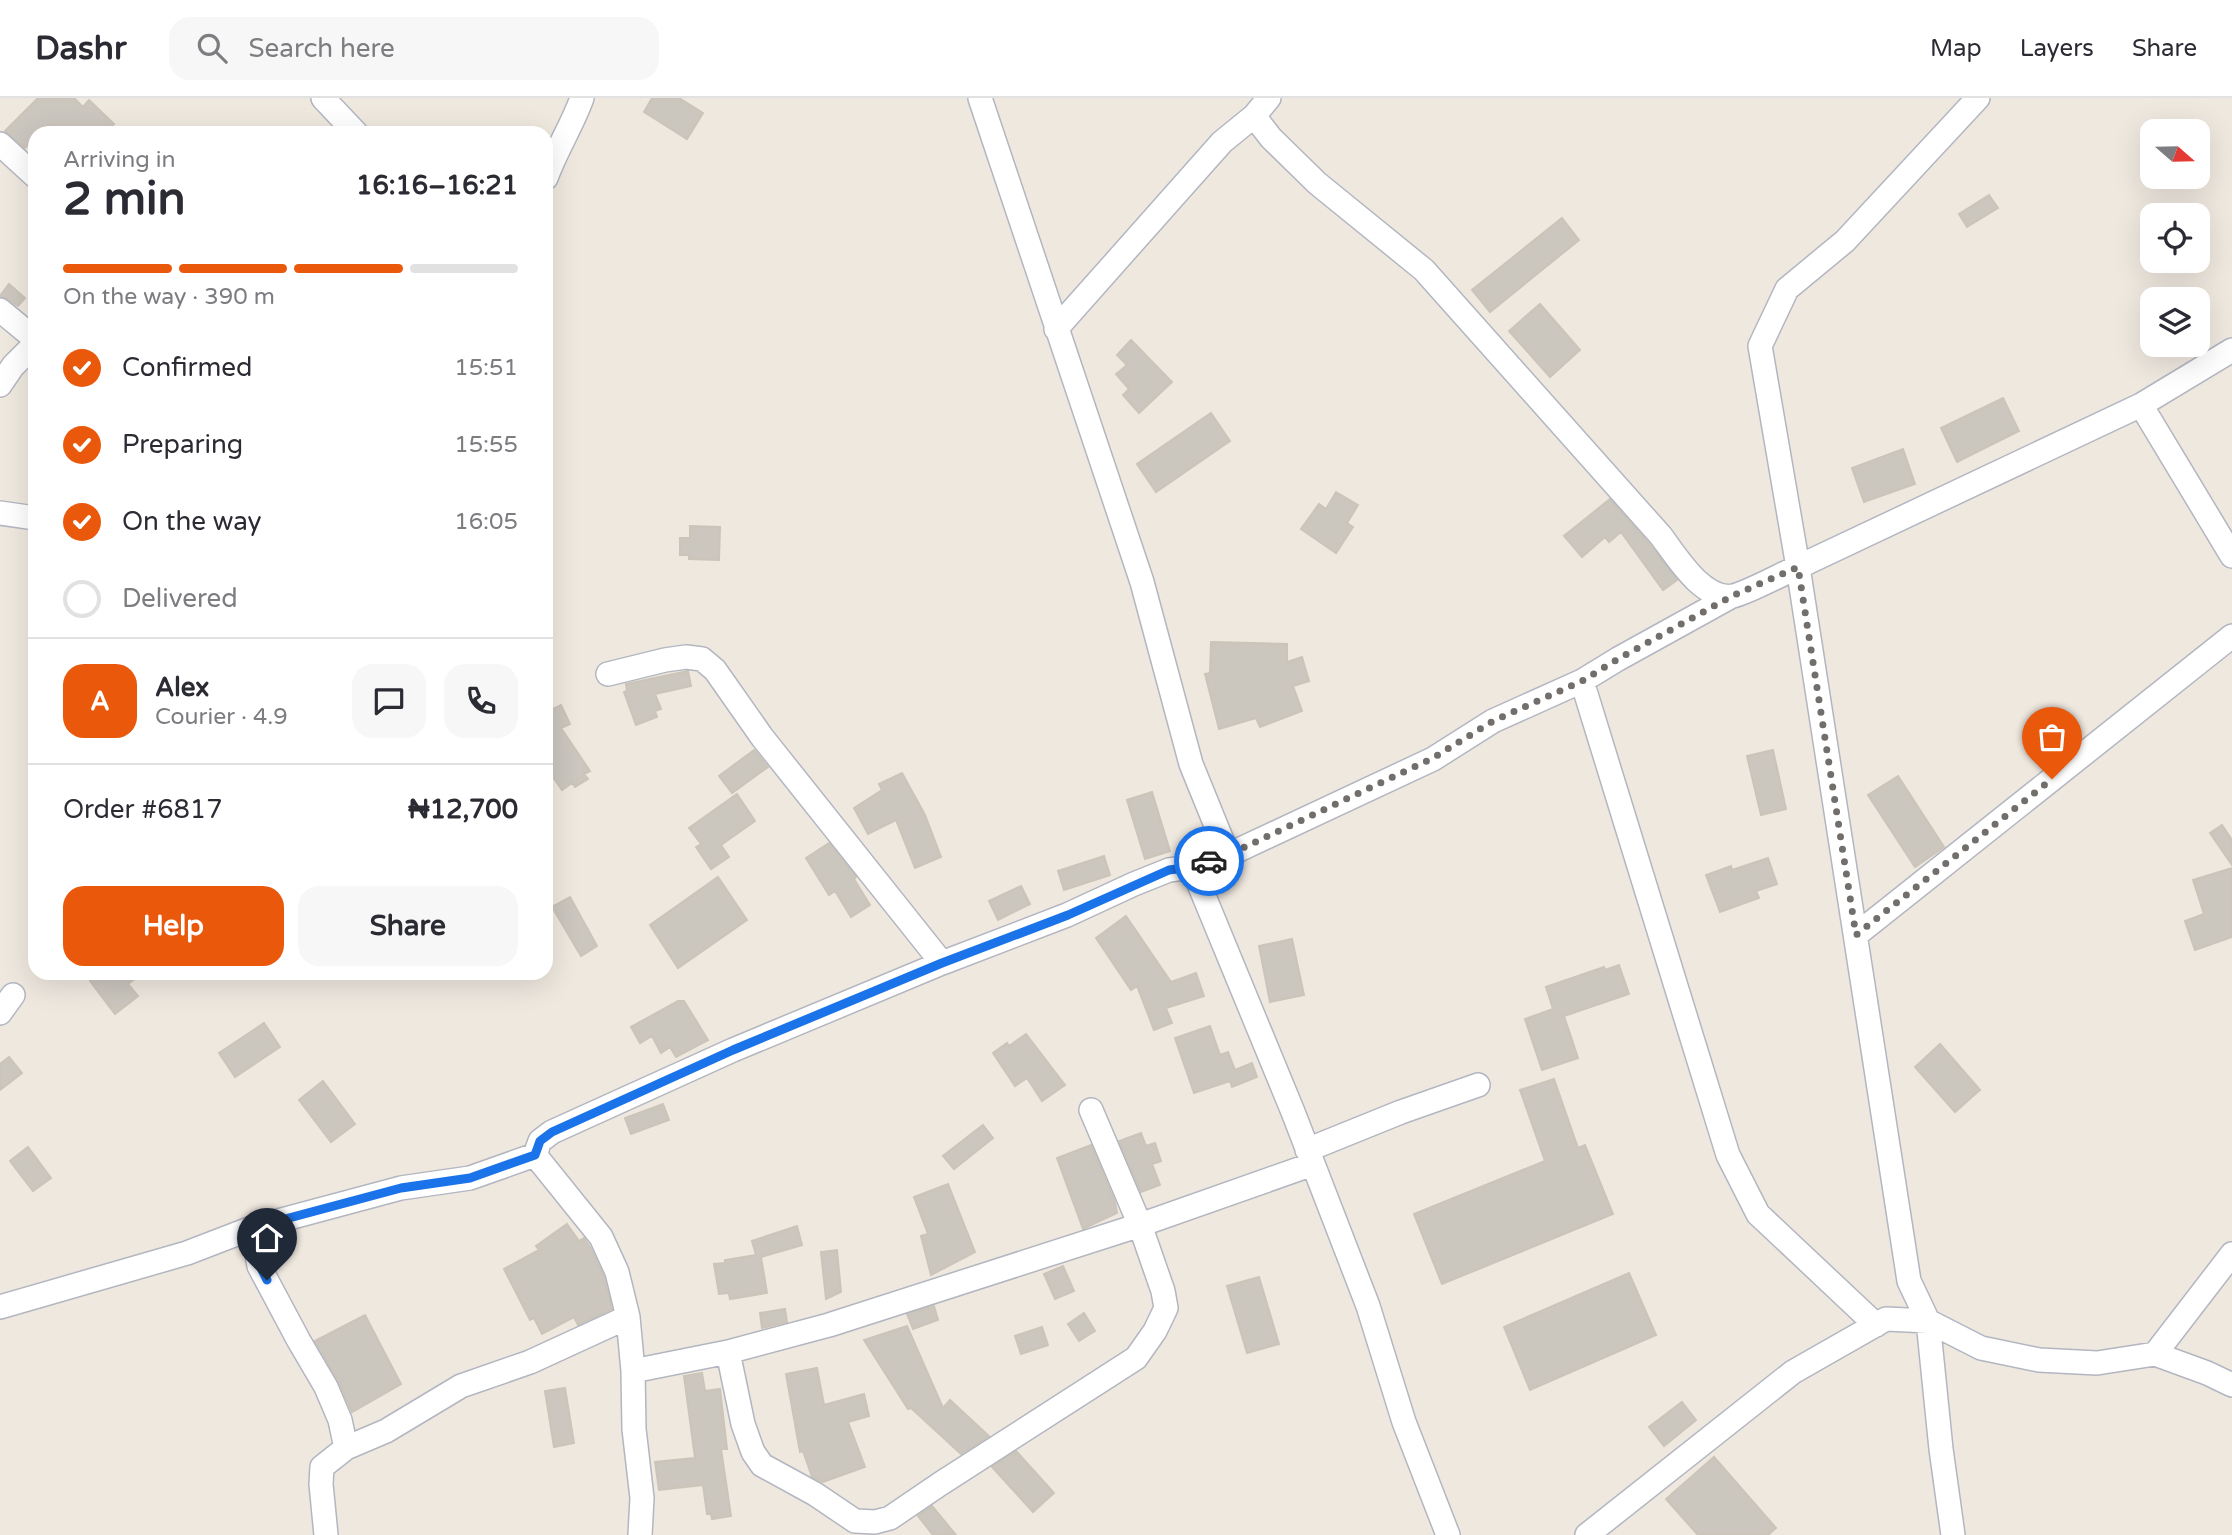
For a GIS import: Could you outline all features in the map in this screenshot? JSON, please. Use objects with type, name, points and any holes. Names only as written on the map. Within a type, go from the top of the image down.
[{"type":"street","points":[[323,98],[349,126]]},
{"type":"street","points":[[553,159],[582,98]]},
{"type":"street","points":[[980,98],[1142,582],[1191,764],[1228,855]]},
{"type":"street","points":[[1056,328],[1222,142],[1254,116],[1269,98]]},
{"type":"street","points":[[1953,1535],[1928,1321],[1909,1281],[1798,567],[1760,346],[1787,289],[1845,241],[1978,98]]},
{"type":"street","points":[[1254,116],[1271,138],[1317,183],[1424,270],[1651,525],[1692,576],[1709,591],[1732,596]]},
{"type":"street","points":[[0,144],[28,170]]},
{"type":"street","points":[[0,310],[28,333]]},
{"type":"street","points":[[0,385],[28,350]]},
{"type":"street","points":[[535,1155],[540,1141],[552,1132],[733,1050],[942,963],[1068,915],[1169,870],[1192,867],[1228,855],[1378,786],[1433,758],[1493,721],[1582,681],[1732,596],[2141,405],[2232,350]]},
{"type":"street","points":[[2141,405],[2232,556]]},
{"type":"street","points":[[0,513],[28,517]]},
{"type":"street","points":[[1856,935],[2232,636]]},
{"type":"street","points":[[608,674],[686,657],[702,659],[715,670],[762,737],[942,963]]},
{"type":"street","points":[[1582,681],[1728,1155],[1758,1214],[1876,1325]]},
{"type":"street","points":[[1192,867],[1368,1306],[1404,1422],[1448,1535]]},
{"type":"street","points":[[633,1371],[728,1352],[829,1325],[1140,1225],[1310,1157],[1401,1112],[1478,1085]]},
{"type":"street","points":[[728,1352],[743,1424],[761,1465],[815,1494],[855,1521],[874,1522],[890,1518],[1136,1358],[1155,1331],[1166,1308],[1163,1291],[1140,1225],[1091,1110]]},
{"type":"street","points":[[0,1307],[187,1253],[252,1228],[401,1188],[470,1178],[535,1155]]},
{"type":"street","points":[[535,1155],[601,1237],[617,1272],[628,1317],[633,1371],[634,1429],[642,1498],[640,1535]]},
{"type":"street","points":[[252,1228],[260,1266],[326,1387],[340,1420],[346,1448]]},
{"type":"street","points":[[2155,1354],[2232,1254]]},
{"type":"street","points":[[326,1535],[322,1467],[346,1448],[386,1431],[461,1386],[530,1362],[628,1317]]},
{"type":"street","points":[[1587,1535],[1793,1372],[1886,1319],[1928,1321],[1981,1348],[2039,1360],[2097,1363],[2155,1354],[2232,1385]]},
{"type":"building","points":[[38,98],[74,98],[83,107],[89,100],[114,124],[28,126],[28,145],[25,148],[5,131]]},
{"type":"building","points":[[652,98],[679,98],[703,113],[687,139],[644,112]]},
{"type":"building","points":[[1989,195],[1998,208],[1967,227],[1959,214]]},
{"type":"building","points":[[1562,218],[1579,240],[1490,312],[1472,290]]},
{"type":"building","points":[[9,284],[25,298],[18,306],[0,296]]},
{"type":"building","points":[[1540,304],[1580,350],[1550,377],[1509,331]]},
{"type":"building","points":[[1131,340],[1172,382],[1139,413],[1123,395],[1129,389],[1116,374],[1127,365],[1117,355]]},
{"type":"building","points":[[2003,398],[2019,431],[1957,462],[1941,428]]},
{"type":"building","points":[[1211,413],[1230,441],[1156,492],[1137,464]]},
{"type":"building","points":[[1903,449],[1915,484],[1864,502],[1852,468]]},
{"type":"building","points":[[1336,492],[1358,505],[1347,523],[1353,527],[1336,553],[1301,529],[1319,504],[1326,509]]},
{"type":"building","points":[[1610,499],[1677,580],[1663,590],[1621,532],[1609,542],[1605,537],[1582,557],[1564,536]]},
{"type":"building","points":[[690,526],[720,527],[719,560],[689,559],[689,555],[680,555],[680,538],[690,538]]},
{"type":"building","points":[[1211,642],[1287,644],[1287,662],[1302,657],[1309,681],[1293,686],[1302,711],[1260,727],[1256,718],[1219,729],[1205,674],[1210,673]]},
{"type":"building","points":[[688,671],[691,686],[655,694],[661,709],[655,711],[657,717],[636,725],[624,692],[627,691],[626,684]]},
{"type":"building","points":[[561,705],[570,724],[561,728],[590,771],[584,774],[588,779],[575,787],[572,783],[562,790],[553,777],[553,709]]},
{"type":"building","points":[[754,750],[768,767],[732,793],[719,776]]},
{"type":"building","points":[[1773,750],[1786,809],[1761,815],[1747,756]]},
{"type":"building","points":[[902,773],[925,815],[941,857],[915,868],[896,820],[868,834],[854,808],[882,790],[879,784]]},
{"type":"building","points":[[1898,776],[1944,847],[1915,867],[1868,795]]},
{"type":"building","points":[[1152,792],[1170,851],[1145,859],[1127,800]]},
{"type":"building","points":[[737,794],[755,821],[721,845],[729,857],[711,869],[696,847],[701,844],[689,828]]},
{"type":"building","points":[[2222,825],[2232,840],[2232,865],[2210,833]]},
{"type":"building","points":[[829,843],[856,877],[854,879],[870,905],[851,917],[835,891],[829,895],[806,858]]},
{"type":"building","points":[[1104,856],[1110,875],[1064,890],[1058,871]]},
{"type":"building","points":[[1768,858],[1777,884],[1756,891],[1759,898],[1720,912],[1706,875]]},
{"type":"building","points":[[2232,868],[2232,937],[2195,950],[2185,921],[2204,914],[2193,880]]},
{"type":"building","points":[[718,877],[747,920],[678,968],[650,925]]},
{"type":"building","points":[[1021,886],[1030,904],[998,920],[989,901]]},
{"type":"building","points":[[570,897],[597,946],[581,956],[553,906]]},
{"type":"building","points":[[1126,916],[1171,982],[1196,973],[1204,996],[1166,1008],[1172,1023],[1154,1030],[1137,986],[1131,990],[1096,938]]},
{"type":"building","points":[[1292,939],[1304,995],[1270,1002],[1259,946]]},
{"type":"building","points":[[1619,965],[1629,994],[1564,1016],[1578,1058],[1542,1070],[1525,1019],[1553,1009],[1546,987],[1604,967],[1605,970]]},
{"type":"building","points":[[133,980],[128,984],[138,996],[115,1014],[90,981]]},
{"type":"building","points":[[678,1001],[684,1001],[708,1040],[676,1057],[670,1047],[661,1053],[652,1036],[640,1043],[631,1027]]},
{"type":"building","points":[[264,1023],[280,1047],[235,1077],[219,1053]]},
{"type":"building","points":[[1210,1026],[1220,1055],[1228,1052],[1235,1070],[1252,1063],[1257,1077],[1232,1087],[1230,1081],[1194,1093],[1175,1038]]},
{"type":"building","points":[[1026,1034],[1065,1085],[1042,1101],[1027,1078],[1015,1086],[993,1053]]},
{"type":"building","points":[[1940,1044],[1980,1090],[1955,1112],[1915,1067]]},
{"type":"building","points":[[9,1057],[22,1073],[0,1090],[0,1064]]},
{"type":"building","points":[[1554,1079],[1578,1148],[1585,1145],[1613,1214],[1442,1284],[1414,1214],[1545,1161],[1520,1090]]},
{"type":"building","points":[[323,1081],[355,1124],[331,1142],[299,1100]]},
{"type":"building","points":[[663,1104],[669,1120],[631,1134],[625,1118]]},
{"type":"building","points":[[983,1125],[993,1138],[954,1169],[943,1156]]},
{"type":"building","points":[[1141,1133],[1146,1146],[1155,1143],[1161,1161],[1152,1164],[1160,1185],[1141,1192],[1119,1141]]},
{"type":"building","points":[[1091,1145],[1117,1213],[1083,1229],[1057,1158]]},
{"type":"building","points":[[28,1147],[51,1178],[33,1191],[10,1161]]},
{"type":"building","points":[[948,1184],[975,1252],[931,1275],[921,1236],[928,1234],[914,1197]]},
{"type":"building","points":[[567,1224],[579,1241],[584,1238],[591,1249],[604,1277],[612,1309],[578,1325],[574,1317],[542,1334],[534,1318],[530,1320],[504,1269],[539,1250],[536,1246]]},
{"type":"building","points":[[797,1226],[802,1245],[761,1257],[767,1293],[730,1299],[729,1293],[719,1294],[714,1264],[756,1255],[752,1241]]},
{"type":"building","points":[[837,1250],[841,1292],[826,1299],[821,1252]]},
{"type":"building","points":[[1063,1266],[1074,1291],[1055,1299],[1044,1274]]},
{"type":"building","points":[[1629,1273],[1656,1335],[1530,1390],[1504,1327]]},
{"type":"building","points":[[1259,1277],[1279,1344],[1247,1353],[1227,1286]]},
{"type":"building","points":[[934,1306],[938,1320],[913,1329],[907,1314]]},
{"type":"building","points":[[785,1309],[787,1322],[762,1328],[760,1313]]},
{"type":"building","points":[[1084,1313],[1095,1331],[1079,1341],[1068,1324]]},
{"type":"building","points":[[365,1315],[401,1384],[352,1412],[338,1380],[315,1341]]},
{"type":"building","points":[[907,1326],[943,1408],[950,1400],[989,1436],[961,1454],[911,1408],[908,1409],[864,1340]]},
{"type":"building","points":[[1042,1327],[1048,1345],[1021,1354],[1015,1336]]},
{"type":"building","points":[[817,1368],[824,1405],[864,1394],[869,1416],[848,1422],[865,1467],[823,1482],[812,1477],[803,1451],[800,1452],[786,1374]]},
{"type":"building","points":[[702,1373],[705,1391],[720,1389],[727,1449],[721,1449],[731,1516],[712,1519],[711,1514],[707,1514],[703,1485],[659,1490],[655,1462],[695,1458],[684,1376]]},
{"type":"building","points":[[565,1388],[574,1443],[554,1447],[545,1391]]},
{"type":"building","points":[[1682,1402],[1696,1420],[1664,1446],[1649,1427]]},
{"type":"building","points":[[1016,1451],[1054,1493],[1033,1512],[992,1467]]},
{"type":"building","points":[[1714,1457],[1776,1528],[1768,1535],[1698,1535],[1666,1499]]},
{"type":"building","points":[[932,1506],[956,1535],[933,1535],[918,1516]]},
{"type":"way so far","points":[[1209,861],[1228,855],[1378,786],[1433,758],[1493,721],[1582,681],[1732,596],[1798,567],[1856,935],[2052,779]]},
{"type":"route","points":[[267,1280],[260,1266],[252,1228],[401,1188],[470,1178],[535,1155],[540,1141],[552,1132],[733,1050],[942,963],[1068,915],[1151,877],[1209,861]]}]
